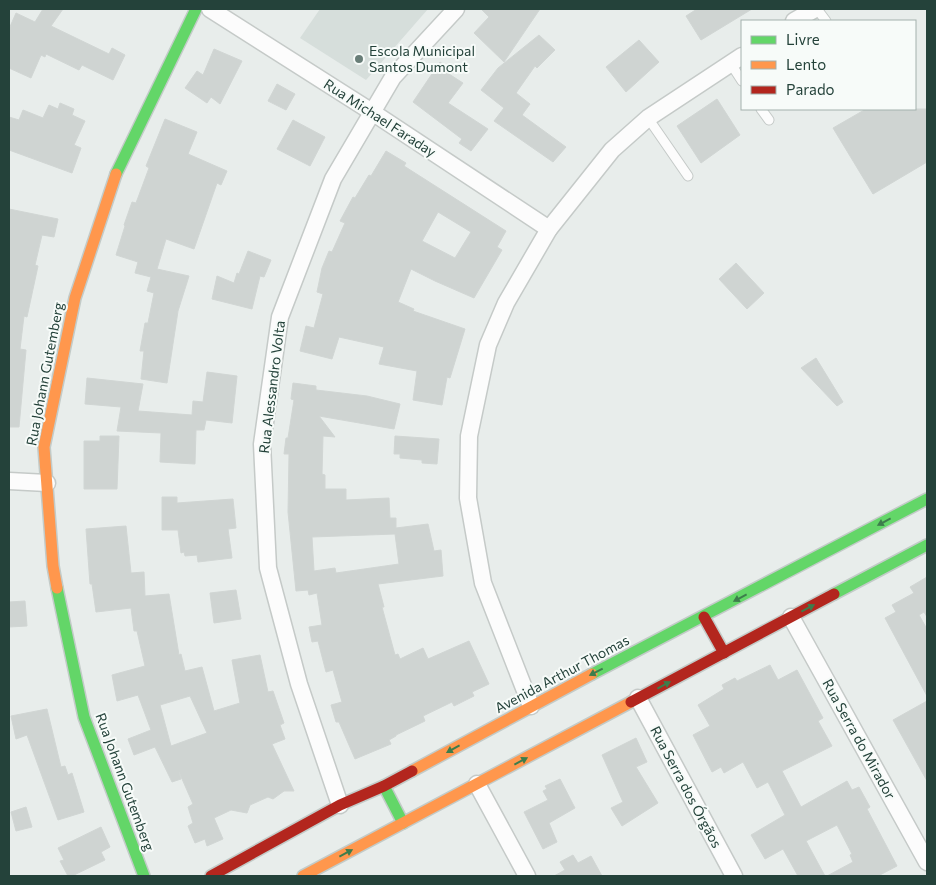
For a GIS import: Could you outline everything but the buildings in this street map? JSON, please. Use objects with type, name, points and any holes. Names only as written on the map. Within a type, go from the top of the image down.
[{"type":"main road","name":"Rua Johann Gutemberg","points":[[144,876],[84,716],[53,566],[44,447],[75,298],[117,172],[196,9]]},
{"type":"main road","name":"Avenida Arthur Thomas","points":[[211,876],[340,805],[384,786],[531,706],[927,499]]},
{"type":"main road","points":[[314,874],[403,823],[927,545]]},
{"type":"main road","points":[[704,617],[724,653]]},
{"type":"main road","points":[[384,786],[403,823]]},
{"type":"street","name":"Rua Michael Faraday","points":[[210,9],[372,112],[549,229]]},
{"type":"street","name":"Rua Alessandro Volta","points":[[340,805],[299,684],[268,568],[262,444],[280,317],[333,179],[393,77],[456,9]]},
{"type":"street","points":[[796,20],[816,9]]},
{"type":"street","points":[[531,706],[483,583],[468,498],[469,436],[488,346],[506,303],[549,229],[612,150],[648,118],[737,60]]},
{"type":"street","points":[[9,481],[47,484]]},
{"type":"street","name":"Rua Serra do Mirador","points":[[791,617],[927,862]]},
{"type":"street","name":"Rua Serra dos Órgãos","points":[[638,698],[734,876]]},
{"type":"street","points":[[477,784],[527,876]]},
{"type":"lane","points":[[816,9],[825,20]]},
{"type":"lane","points":[[737,60],[741,77]]},
{"type":"lane","points":[[762,110],[769,120]]},
{"type":"lane","points":[[648,118],[688,176]]},
{"type":"shaded area","name":"Escola Municipal Santos Dumont","points":[[320,9],[428,9],[366,80],[300,38]]},
{"type":"traffic: fast","points":[[116,174],[196,9]]},
{"type":"traffic: fast","points":[[592,674],[927,499]]},
{"type":"traffic: fast","points":[[834,594],[927,545]]},
{"type":"traffic: fast","points":[[57,588],[84,717],[144,876]]},
{"type":"traffic: fast","points":[[384,786],[403,823]]},
{"type":"traffic: slow","points":[[57,588],[53,566],[44,447],[75,298],[116,174]]},
{"type":"traffic: slow","points":[[412,771],[592,674]]},
{"type":"traffic: slow","points":[[303,876],[631,702]]},
{"type":"traffic: jam","points":[[631,702],[834,594]]},
{"type":"traffic: jam","points":[[704,617],[724,653]]},
{"type":"traffic: jam","points":[[211,876],[340,805],[384,786],[412,771]]},
{"type":"place","name":"Escola Municipal Santos Dumont","points":[[359,59]]}]
